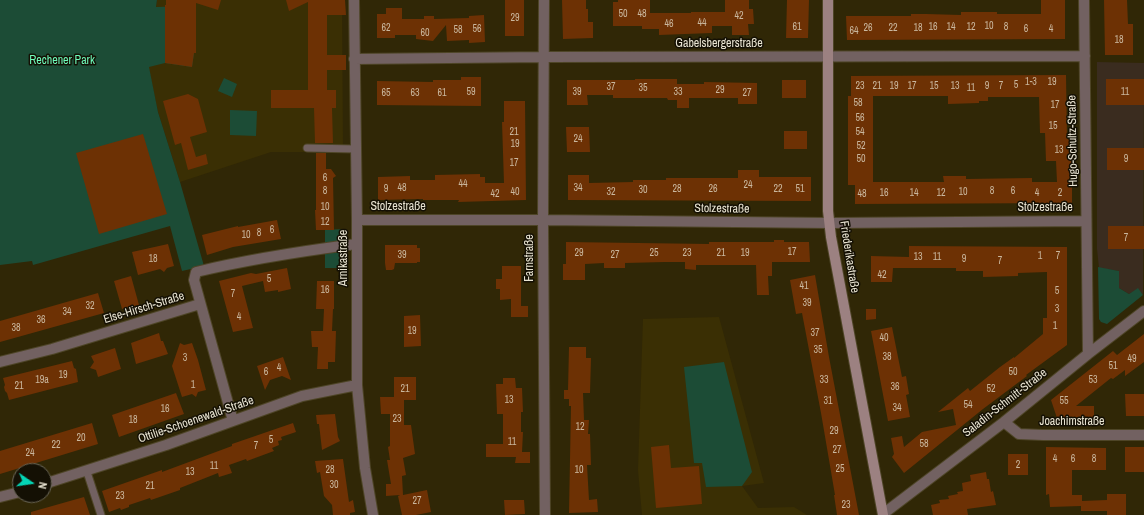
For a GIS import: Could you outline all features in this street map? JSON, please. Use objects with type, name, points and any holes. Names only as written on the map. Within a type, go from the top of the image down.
[{"type":"street","name":"Arnikastraße","points":[[354,0],[357,220],[357,385],[365,468],[373,515]]},
{"type":"street","name":"Farnstraße","points":[[544,0],[543,220],[545,515]]},
{"type":"street","name":"Friederikastraße","points":[[828,0],[828,211],[832,245],[883,515]]},
{"type":"street","name":"Hugo-Schultz-Straße","points":[[1084,0],[1088,354]]},
{"type":"street","name":"Gabelsbergerstraße","points":[[354,59],[544,57],[1085,56]]},
{"type":"street","name":"Stolzestraße","points":[[357,220],[830,223],[1086,221]]},
{"type":"street","name":"Else-Hirsch-Straße","points":[[0,362],[52,350],[200,304],[194,280],[196,272],[255,259],[356,244]]},
{"type":"street","points":[[200,304],[233,421]]},
{"type":"street","name":"Saladin-Schmitt-Straße","points":[[883,515],[1004,422],[1088,354],[1144,312]]},
{"type":"street","name":"Ottilie-Schoenewald-Straße","points":[[52,482],[87,472],[302,396],[357,385]]},
{"type":"street","name":"Joachimstraße","points":[[1004,422],[1019,434],[1144,435]]},
{"type":"street","points":[[0,497],[12,494]]},
{"type":"lane","points":[[307,148],[356,149]]},
{"type":"lane","points":[[87,472],[101,515]]},
{"type":"shaded area","points":[[157,0],[342,0],[343,152],[271,152],[180,182],[158,112],[148,66]]},
{"type":"shaded area","points":[[1097,62],[1144,63],[1143,295],[1138,289],[1129,294],[1119,288],[1119,271],[1099,268],[1097,249]]},
{"type":"shaded area","points":[[719,317],[764,483],[742,486],[758,508],[794,507],[807,515],[642,515],[638,470],[643,319]]},
{"type":"green space","name":"Rechener Park","points":[[0,0],[157,0],[156,7],[196,6],[196,53],[194,53],[192,67],[165,63],[149,67],[158,112],[204,266],[182,271],[170,226],[33,265],[32,261],[0,265]]},
{"type":"green space","points":[[224,78],[237,84],[232,97],[218,91]]},
{"type":"green space","points":[[230,110],[257,111],[256,136],[230,135]]},
{"type":"green space","points":[[343,229],[343,268],[325,268],[325,230]]},
{"type":"green space","points":[[1098,267],[1119,271],[1119,288],[1129,294],[1138,288],[1143,295],[1107,324],[1101,322],[1099,319]]},
{"type":"green space","points":[[724,362],[752,472],[742,486],[706,487],[702,463],[694,463],[684,367]]},
{"type":"building","points":[[166,0],[221,0],[218,10],[196,3],[196,53],[194,53],[192,67],[165,63]]},
{"type":"building","points":[[286,0],[345,0],[346,15],[327,15],[327,55],[346,55],[346,70],[327,70],[327,90],[336,90],[336,108],[332,108],[333,143],[315,143],[314,108],[271,108],[271,90],[308,90],[308,2],[289,11]]},
{"type":"building","points":[[505,0],[524,0],[524,36],[505,36]]},
{"type":"building","points":[[562,0],[586,0],[588,22],[593,22],[593,38],[563,39]]},
{"type":"building","points":[[618,0],[650,0],[650,13],[691,13],[725,12],[725,0],[749,0],[749,9],[753,9],[754,24],[748,24],[749,35],[732,35],[732,26],[712,26],[712,33],[659,35],[659,29],[642,29],[642,26],[613,26],[613,2],[618,2]]},
{"type":"building","points":[[787,0],[809,0],[808,38],[786,38]]},
{"type":"building","points":[[1041,0],[1065,0],[1065,39],[847,40],[846,16],[911,16],[911,14],[961,15],[961,12],[1041,14]]},
{"type":"building","points":[[1104,0],[1127,0],[1128,24],[1133,24],[1133,55],[1105,55]]},
{"type":"building","points":[[386,8],[402,8],[402,19],[424,19],[424,16],[434,16],[434,19],[469,18],[469,16],[484,15],[485,42],[469,43],[469,40],[447,41],[446,25],[433,41],[416,39],[416,35],[395,35],[395,38],[377,38],[377,14],[386,14]]},
{"type":"building","points":[[1066,75],[1067,139],[1072,139],[1072,203],[855,204],[855,185],[848,185],[848,96],[851,96],[851,76]],"holes":[[[873,96],[948,96],[948,104],[979,103],[979,101],[988,101],[988,97],[1039,97],[1040,133],[1045,133],[1046,161],[1056,161],[1057,182],[1032,182],[1032,178],[966,179],[966,176],[943,176],[944,182],[873,182]]]},
{"type":"building","points":[[461,77],[481,77],[481,106],[377,105],[377,81],[433,82],[433,80],[461,80]]},
{"type":"building","points":[[677,79],[677,84],[704,84],[704,82],[757,83],[757,104],[738,104],[738,98],[689,98],[689,108],[677,108],[677,100],[668,100],[667,98],[613,98],[613,95],[587,95],[588,105],[567,105],[567,80]]},
{"type":"building","points":[[1106,79],[1144,79],[1144,105],[1106,105]]},
{"type":"building","points":[[782,80],[806,80],[806,98],[782,98]]},
{"type":"building","points":[[188,94],[198,99],[207,132],[190,137],[196,157],[206,154],[208,164],[188,170],[181,143],[175,145],[163,101]]},
{"type":"building","points":[[504,101],[525,101],[526,200],[458,202],[459,200],[378,200],[378,177],[410,176],[410,180],[435,180],[435,175],[480,174],[480,177],[485,177],[485,183],[504,183],[502,122],[504,122]]},
{"type":"building","points":[[566,127],[589,127],[590,152],[567,152]]},
{"type":"building","points":[[784,131],[807,131],[807,149],[784,149]]},
{"type":"building","points":[[143,134],[167,214],[99,234],[76,153]]},
{"type":"building","points":[[1107,148],[1144,148],[1144,170],[1107,170]]},
{"type":"building","points":[[316,153],[326,153],[326,169],[331,169],[336,176],[333,178],[334,230],[316,230]]},
{"type":"building","points":[[738,170],[759,170],[759,177],[811,177],[811,201],[568,200],[568,175],[589,175],[589,183],[633,182],[633,180],[666,180],[666,178],[738,178]]},
{"type":"building","points":[[277,220],[281,239],[233,247],[207,255],[202,235],[238,226]]},
{"type":"building","points":[[1108,226],[1144,226],[1144,249],[1108,249]]},
{"type":"building","points":[[774,240],[784,240],[784,242],[809,242],[810,262],[772,262],[772,276],[768,276],[769,295],[757,295],[756,265],[696,265],[696,270],[685,269],[685,262],[625,263],[625,268],[604,268],[604,263],[585,264],[585,280],[563,280],[563,264],[566,264],[566,242],[709,244],[709,242],[774,242]]},
{"type":"building","points":[[168,244],[174,266],[167,268],[164,272],[160,269],[138,275],[132,252]]},
{"type":"building","points":[[385,245],[417,245],[417,248],[420,248],[420,262],[395,263],[394,269],[386,270]]},
{"type":"building","points":[[909,246],[1067,247],[1067,345],[1026,375],[1027,376],[983,409],[904,473],[892,457],[894,454],[891,438],[902,436],[904,447],[922,432],[956,425],[953,409],[938,412],[968,388],[970,391],[1043,334],[1043,318],[1047,318],[1047,272],[1018,273],[1018,276],[983,277],[983,271],[956,271],[956,268],[893,268],[892,282],[871,282],[871,256],[909,257]]},
{"type":"building","points":[[502,266],[521,266],[521,306],[528,306],[528,317],[511,317],[511,299],[500,300],[500,289],[496,289],[496,279],[502,279]]},
{"type":"building","points":[[287,268],[291,289],[278,292],[278,290],[265,292],[263,281],[242,286],[253,328],[233,332],[219,281],[251,273],[256,274]]},
{"type":"building","points":[[815,275],[859,515],[837,515],[821,413],[802,313],[796,314],[790,280]]},
{"type":"building","points":[[131,276],[139,305],[122,309],[114,281]]},
{"type":"building","points":[[317,281],[334,281],[332,331],[336,331],[335,362],[328,362],[328,369],[317,369],[318,347],[312,347],[311,331],[323,331],[324,309],[316,309]]},
{"type":"building","points":[[98,293],[104,313],[0,342],[0,321]]},
{"type":"building","points":[[866,309],[876,309],[876,319],[866,320]]},
{"type":"building","points":[[420,315],[421,346],[404,347],[404,316]]},
{"type":"building","points":[[892,327],[902,377],[906,376],[909,394],[906,395],[910,417],[888,421],[871,331]]},
{"type":"building","points":[[159,333],[161,341],[163,341],[168,354],[136,364],[131,343]]},
{"type":"building","points":[[1144,334],[1144,362],[1125,376],[1125,370],[1113,379],[1111,378],[1076,406],[1094,406],[1094,422],[1058,421],[1051,400],[1113,351],[1117,355]]},
{"type":"building","points":[[180,343],[184,345],[192,343],[198,360],[206,390],[198,392],[196,397],[192,394],[182,397],[172,366]]},
{"type":"building","points":[[569,347],[586,347],[586,358],[591,358],[590,393],[583,393],[584,420],[589,420],[588,434],[590,434],[591,465],[587,465],[589,500],[597,499],[598,512],[569,513],[571,406],[569,406],[569,399],[564,399],[564,390],[568,390]]},
{"type":"building","points":[[115,348],[121,369],[98,377],[96,370],[90,368],[94,362],[91,356]]},
{"type":"building","points":[[283,357],[291,380],[282,376],[270,380],[265,390],[257,366]]},
{"type":"building","points":[[72,361],[74,368],[76,369],[78,382],[9,400],[5,391],[3,378]]},
{"type":"building","points":[[394,377],[416,377],[416,400],[404,400],[404,425],[411,425],[415,454],[403,458],[406,475],[402,476],[403,495],[427,490],[431,512],[416,515],[402,515],[398,496],[400,495],[386,496],[386,484],[391,484],[387,460],[390,460],[388,447],[390,446],[390,414],[381,414],[380,397],[394,397]]},
{"type":"building","points":[[503,378],[515,378],[516,388],[522,388],[522,452],[530,452],[530,463],[515,463],[516,457],[486,457],[486,444],[503,444],[503,414],[497,414],[496,384],[503,384]]},
{"type":"building","points":[[176,393],[184,414],[119,437],[112,415]]},
{"type":"building","points":[[1125,394],[1144,394],[1144,416],[1126,416]]},
{"type":"building","points":[[335,414],[338,437],[340,441],[322,450],[319,424],[317,424],[316,415]]},
{"type":"building","points":[[92,423],[98,444],[36,463],[12,463],[12,470],[0,474],[0,451]]},
{"type":"building","points":[[293,423],[296,432],[281,437],[282,440],[278,441],[279,445],[272,448],[274,451],[247,461],[246,459],[229,465],[232,473],[219,477],[218,473],[180,488],[180,490],[151,500],[150,498],[129,505],[129,507],[121,510],[120,508],[109,512],[102,491],[162,470],[162,472],[232,446],[232,444]]},
{"type":"building","points":[[669,445],[671,468],[699,466],[702,504],[656,508],[651,447]]},
{"type":"building","points":[[1046,447],[1106,448],[1106,470],[1072,470],[1072,495],[1082,495],[1082,501],[1107,500],[1107,494],[1126,494],[1126,515],[1107,515],[1107,511],[1081,511],[1081,506],[1050,507],[1049,494],[1046,495]]},
{"type":"building","points":[[1125,447],[1144,447],[1144,472],[1125,472]]},
{"type":"building","points":[[1008,454],[1028,454],[1028,475],[1008,475]]},
{"type":"building","points":[[343,459],[349,502],[353,500],[355,512],[350,513],[350,515],[333,515],[332,505],[324,496],[320,472],[317,473],[315,461]]},
{"type":"building","points":[[986,472],[996,505],[967,509],[968,515],[933,515],[931,505],[940,503],[939,500],[949,499],[948,496],[958,494],[957,492],[963,491],[962,483],[971,481],[970,475]]},
{"type":"building","points":[[84,497],[90,515],[31,515],[31,512]]},
{"type":"building","points":[[504,500],[524,500],[525,514],[505,515]]}]
